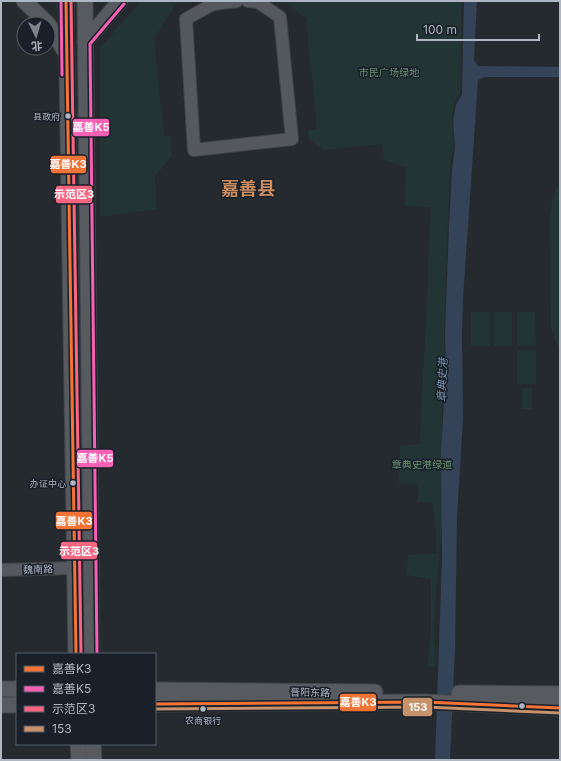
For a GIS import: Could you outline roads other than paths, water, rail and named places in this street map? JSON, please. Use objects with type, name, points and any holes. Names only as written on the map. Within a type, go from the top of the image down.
[{"type":"main road","points":[[24,1],[48,24],[66,54]]},
{"type":"main road","points":[[66,1],[76,653]]},
{"type":"main road","points":[[85,1],[92,653]]},
{"type":"main road","points":[[85,42],[120,1]]},
{"type":"main road","points":[[1,689],[16,689]]},
{"type":"main road","name":"晋阳东路","points":[[156,690],[464,698],[560,694]]},
{"type":"main road","name":"晋阳东路","points":[[156,704],[426,697]]},
{"type":"main road","name":"晋阳东路","points":[[464,698],[560,708]]},
{"type":"main road","points":[[1,706],[16,705]]},
{"type":"main road","points":[[78,745],[79,760]]},
{"type":"main road","points":[[93,745],[94,760]]},
{"type":"lane","points":[[237,1],[213,2],[186,19],[194,150],[292,139],[280,16],[258,2],[248,1]]},
{"type":"lane","name":"魏南路","points":[[1,570],[74,568]]},
{"type":"water","points":[[464,1],[477,1],[474,60],[478,66],[560,67],[560,77],[485,77],[478,80],[463,299],[463,418],[457,517],[455,649],[450,760],[435,760],[442,559],[441,453],[446,368],[445,334],[449,226],[452,170],[455,147],[453,121],[456,105],[462,94]]},
{"type":"place","name":"县政府","points":[[68,116]]},
{"type":"place","name":"办证中心","points":[[73,483]]},
{"type":"place","name":"农商银行","points":[[203,709]]},
{"type":"district","name":"嘉善县","points":[[248,189]]},
{"type":"park label","name":"市民广场绿地","points":[[389,72]]},
{"type":"park label","name":"章典史港绿道","points":[[422,464]]},
{"type":"water label","name":"章典史港","points":[[442,380]]}]
